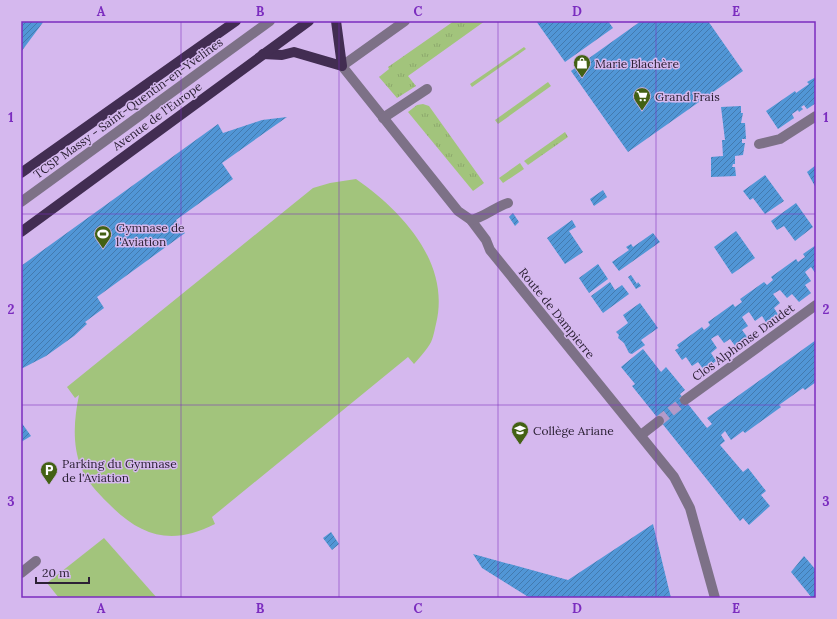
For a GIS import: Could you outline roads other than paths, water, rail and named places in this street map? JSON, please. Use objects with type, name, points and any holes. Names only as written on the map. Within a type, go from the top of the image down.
[{"type":"main road","points":[[21,173],[236,21]]},
{"type":"main road","name":"Avenue de l'Europe","points":[[21,232],[309,21]]},
{"type":"main road","points":[[262,54],[282,55],[294,52],[342,66],[336,21]]},
{"type":"street","name":"TCSP Massy - Saint-Quentin-en-Yvelines","points":[[21,202],[270,21]]},
{"type":"street","points":[[342,66],[405,21]]},
{"type":"street","name":"Route de Dampierre","points":[[342,66],[458,211],[472,220],[486,240],[490,250],[674,477],[690,508],[715,598]]},
{"type":"street","points":[[383,118],[427,89]]},
{"type":"street","points":[[759,144],[780,139],[816,116]]},
{"type":"street","points":[[472,220],[481,218],[498,206],[508,203]]},
{"type":"street","points":[[486,240],[485,225],[490,213]]},
{"type":"street","name":"Clos Alphonse Daudet","points":[[685,400],[816,306]]},
{"type":"street","points":[[641,435],[659,421]]},
{"type":"street","points":[[21,573],[36,561]]},
{"type":"tunnel","points":[[659,421],[685,400]]},
{"type":"place","name":"Marie Blachère","points":[[582,78]]},
{"type":"place","name":"Grand Frais","points":[[642,111]]},
{"type":"place","name":"Gymnase de l'Aviation","points":[[103,249]]},
{"type":"place","name":"Collège Ariane","points":[[520,445]]},
{"type":"place","name":"Parking du Gymnase de l'Aviation","points":[[49,485]]}]
